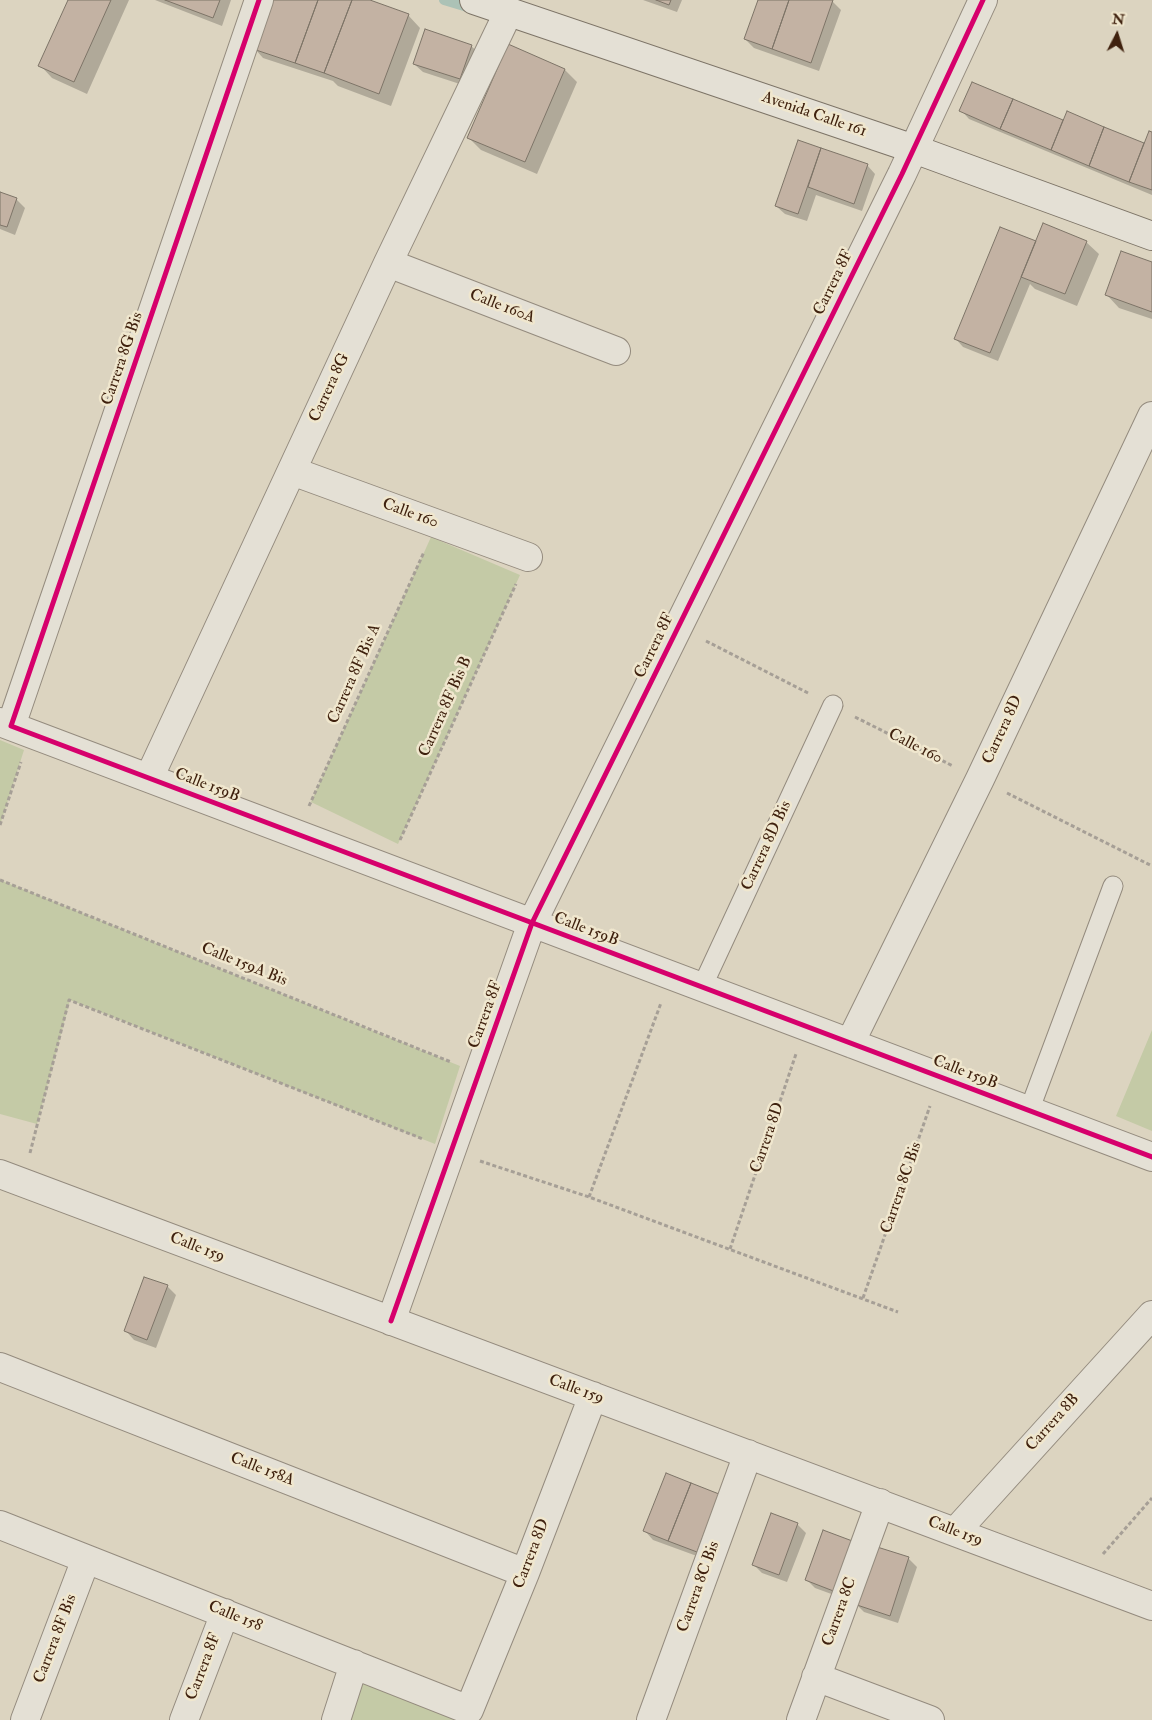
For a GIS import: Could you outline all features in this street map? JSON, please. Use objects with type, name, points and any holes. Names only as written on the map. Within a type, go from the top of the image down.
[{"type":"street","name":"Carrera 8G Bis","points":[[14,727],[259,0]]},
{"type":"street","name":"Avenida Calle 161","points":[[474,0],[511,5],[1152,236]]},
{"type":"street","name":"Carrera 8F","points":[[391,1321],[532,923],[914,149],[983,0]]},
{"type":"street","name":"Carrera 8G","points":[[149,778],[388,263],[511,5]]},
{"type":"street","name":"Calle 160A","points":[[388,263],[616,351]]},
{"type":"street","name":"Carrera 8D","points":[[850,1043],[980,779],[1152,416]]},
{"type":"street","name":"Calle 160","points":[[292,471],[528,557]]},
{"type":"street","name":"Calle 159B","points":[[14,727],[1152,1157]]},
{"type":"street","name":"Calle 159","points":[[11,1178],[1152,1606]]},
{"type":"street","name":"Carrera 8B","points":[[955,1532],[1152,1315]]},
{"type":"street","name":"Calle 158A","points":[[0,1368],[525,1574]]},
{"type":"street","name":"Carrera 8D","points":[[469,1710],[525,1574],[593,1396]]},
{"type":"street","name":"Carrera 8C Bis","points":[[651,1720],[748,1454]]},
{"type":"street","name":"Carrera 8C","points":[[801,1720],[880,1504]]},
{"type":"street","name":"Calle 158","points":[[0,1525],[469,1710]]},
{"type":"street","name":"Carrera 8F Bis","points":[[25,1720],[86,1559]]},
{"type":"street","name":"Carrera 8F","points":[[184,1720],[225,1613]]},
{"type":"street","points":[[336,1720],[354,1664]]},
{"type":"street","points":[[816,1677],[930,1720]]},
{"type":"lane","name":"Carrera 8D Bis","points":[[702,987],[833,705]]},
{"type":"lane","points":[[1029,1111],[1113,886]]},
{"type":"path","points":[[0,825],[14,727]]},
{"type":"path","points":[[589,1197],[671,975]]},
{"type":"path","points":[[11,1178],[69,1000]]},
{"type":"path","points":[[1081,1579],[1152,1498]]},
{"type":"green space","points":[[431,537],[520,575],[398,844],[311,802]]},
{"type":"green space","points":[[0,740],[24,750],[0,825]]},
{"type":"green space","points":[[0,880],[460,1066],[435,1144],[70,1000],[37,1124],[0,1114]]},
{"type":"green space","points":[[1152,1030],[1152,1131],[1116,1116]]},
{"type":"green space","points":[[360,1680],[475,1720],[348,1720]]},
{"type":"building","points":[[68,0],[111,0],[74,82],[38,66]]},
{"type":"building","points":[[165,0],[220,0],[213,18]]},
{"type":"building","points":[[270,0],[318,0],[295,63],[253,49]]},
{"type":"building","points":[[318,0],[352,0],[324,73],[295,63]]},
{"type":"building","points":[[352,0],[370,0],[409,14],[379,94],[324,73]]},
{"type":"building","points":[[656,0],[671,0],[669,5]]},
{"type":"building","points":[[758,0],[789,0],[772,49],[744,39]]},
{"type":"building","points":[[789,0],[833,0],[811,63],[772,49]]},
{"type":"building","points":[[425,29],[472,45],[460,79],[413,64]]},
{"type":"building","points":[[508,44],[565,69],[525,162],[467,138]]},
{"type":"building","points":[[972,82],[1013,99],[1000,129],[959,111]]},
{"type":"building","points":[[1013,99],[1063,120],[1051,150],[1000,129]]},
{"type":"building","points":[[1067,111],[1104,127],[1089,166],[1051,150]]},
{"type":"building","points":[[1104,127],[1144,143],[1129,182],[1089,166]]},
{"type":"building","points":[[1149,131],[1152,132],[1152,190],[1129,182]]},
{"type":"building","points":[[798,140],[821,148],[798,214],[775,206]]},
{"type":"building","points":[[821,148],[868,164],[854,204],[808,187]]},
{"type":"building","points":[[0,192],[17,198],[7,227],[0,225]]},
{"type":"building","points":[[1043,223],[1087,241],[1065,294],[1021,277]]},
{"type":"building","points":[[1000,227],[1036,241],[990,353],[954,339]]},
{"type":"building","points":[[1121,251],[1152,262],[1152,312],[1105,295]]},
{"type":"building","points":[[144,1277],[168,1285],[147,1340],[124,1331]]},
{"type":"building","points":[[666,1473],[691,1483],[668,1541],[643,1531]]},
{"type":"building","points":[[691,1483],[719,1494],[697,1552],[668,1541]]},
{"type":"building","points":[[771,1513],[798,1523],[779,1575],[752,1565]]},
{"type":"building","points":[[823,1530],[855,1542],[836,1592],[805,1580]]},
{"type":"building","points":[[874,1546],[909,1557],[890,1616],[854,1604]]},
{"type":"waterway","points":[[444,0],[474,9]]},
{"type":"cycle path","points":[[259,0],[11,726],[1152,1157]]},
{"type":"cycle path","points":[[391,1321],[532,923],[902,174],[983,0]]}]
